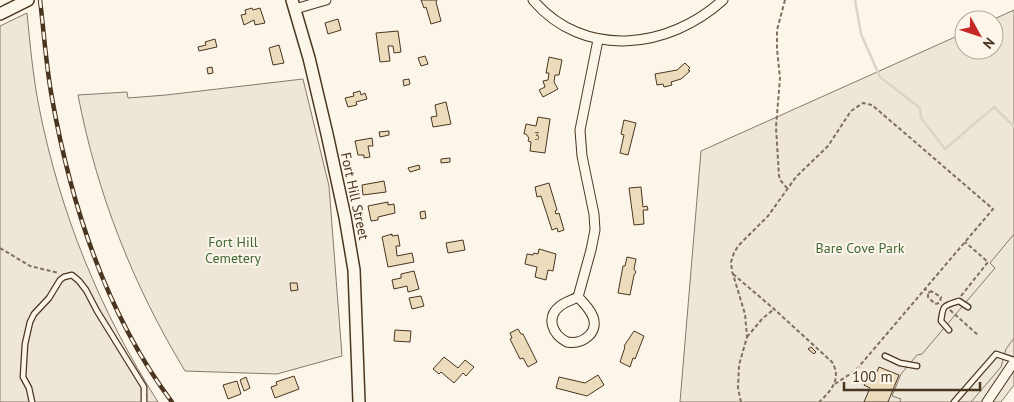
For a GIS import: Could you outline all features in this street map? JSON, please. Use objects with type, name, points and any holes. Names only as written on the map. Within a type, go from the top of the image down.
[{"type":"main road","points":[[0,14],[26,1]]},
{"type":"main road","name":"Fort Hill Street","points":[[294,4],[327,134],[354,270],[359,402]]},
{"type":"street","points":[[294,4],[326,0]]},
{"type":"street","points":[[533,0],[556,22],[598,40],[610,42],[630,41],[676,32],[705,15],[723,0]]},
{"type":"street","points":[[578,297],[591,313],[594,326],[588,336],[581,342],[567,342],[559,337],[553,329],[552,318],[557,308],[578,297],[595,230],[594,214],[582,156],[580,130],[598,40]]},
{"type":"street","points":[[987,402],[1014,361]]},
{"type":"lane","points":[[32,402],[29,388],[23,376],[25,344],[30,322],[34,314],[49,298],[60,280],[72,275],[86,290],[144,387],[144,402]]},
{"type":"lane","points":[[949,330],[941,321],[943,308],[946,305],[962,302],[968,308]]},
{"type":"lane","points":[[954,402],[996,354],[1014,361]]},
{"type":"lane","points":[[885,356],[900,363],[918,366]]},
{"type":"path","points":[[785,0],[777,30],[780,78],[776,127],[779,176],[787,188]]},
{"type":"path","points":[[741,402],[738,388],[739,365],[747,337],[745,314],[732,273],[731,262],[738,246],[768,216],[796,177],[828,146],[851,110],[863,103],[868,104],[994,209],[856,370],[835,384],[819,402]]},
{"type":"path","points":[[957,302],[988,262],[965,242]]},
{"type":"path","points":[[0,248],[30,266],[64,275]]},
{"type":"path","points":[[732,273],[832,362],[835,367],[835,384]]},
{"type":"path","points":[[925,289],[930,293]]},
{"type":"path","points":[[747,337],[762,319],[774,309]]},
{"type":"green space","name":"Bare Cove Park","points":[[1014,10],[1014,385],[1001,402],[680,402],[701,151],[954,37],[954,60],[1004,60],[1004,15]]},
{"type":"green space","points":[[27,13],[33,72],[39,107],[58,185],[100,297],[137,368],[158,402],[0,402],[0,26]]},
{"type":"green space","name":"Fort Hill Cemetery","points":[[303,79],[329,186],[342,356],[277,374],[185,371],[149,306],[119,238],[95,168],[78,95],[127,92],[128,98]]},
{"type":"shaded area","points":[[1014,234],[1014,338],[1006,349],[1001,367],[971,402],[900,402],[901,399],[892,396],[901,374],[917,355],[922,354],[995,268],[990,263]]},
{"type":"building","points":[[421,0],[437,0],[441,21],[431,24],[426,7],[424,8]]},
{"type":"building","points":[[252,8],[253,10],[260,8],[265,23],[255,25],[254,20],[244,25],[241,15],[246,14],[245,10]]},
{"type":"building","points":[[338,19],[341,30],[328,34],[325,23]]},
{"type":"building","points":[[398,31],[401,52],[394,53],[393,46],[388,46],[390,61],[380,62],[376,33]]},
{"type":"building","points":[[215,39],[217,47],[199,51],[198,47],[206,45],[205,42]]},
{"type":"building","points":[[279,45],[284,63],[273,65],[269,48]]},
{"type":"building","points":[[425,56],[428,64],[421,66],[418,58]]},
{"type":"building","points":[[549,57],[562,60],[559,75],[555,75],[554,82],[558,89],[543,97],[539,90],[545,87],[543,81],[548,80],[549,73],[546,73]]},
{"type":"building","points":[[685,63],[690,68],[688,70],[690,71],[681,79],[671,82],[672,85],[664,87],[663,84],[657,85],[655,74],[677,70]]},
{"type":"building","points":[[212,67],[213,73],[208,74],[207,68]]},
{"type":"building","points":[[409,79],[410,84],[404,86],[403,80]]},
{"type":"building","points":[[360,91],[361,95],[365,93],[367,99],[356,102],[357,105],[348,107],[345,98],[354,96],[353,93]]},
{"type":"building","points":[[446,102],[451,124],[433,127],[431,117],[437,116],[435,105]]},
{"type":"building","points":[[538,117],[550,119],[545,153],[530,151],[531,142],[528,141],[529,138],[524,134],[526,124],[536,126]]},
{"type":"building","points":[[624,120],[636,123],[628,155],[620,153],[624,135],[621,134]]},
{"type":"building","points":[[389,131],[389,135],[380,137],[379,132]]},
{"type":"building","points":[[372,138],[373,146],[368,146],[370,157],[364,158],[364,155],[358,155],[355,141]]},
{"type":"building","points":[[450,158],[450,162],[441,163],[441,159]]},
{"type":"building","points":[[419,165],[420,169],[410,172],[408,168]]},
{"type":"building","points":[[384,181],[386,192],[363,195],[362,185]]},
{"type":"building","points":[[549,183],[557,210],[555,211],[556,214],[559,213],[564,230],[558,232],[557,228],[552,230],[541,196],[537,197],[535,187]]},
{"type":"building","points":[[641,187],[643,207],[647,206],[648,210],[643,210],[644,224],[634,225],[629,188]]},
{"type":"building","points":[[388,202],[388,205],[394,204],[395,213],[378,217],[378,220],[371,221],[368,206]]},
{"type":"building","points":[[425,211],[426,218],[421,219],[420,212]]},
{"type":"building","points":[[392,234],[392,236],[398,235],[400,246],[396,246],[397,256],[412,253],[414,262],[388,267],[382,237]]},
{"type":"building","points":[[463,240],[465,250],[448,253],[446,243]]},
{"type":"building","points":[[539,249],[556,254],[553,271],[548,270],[546,280],[535,277],[537,267],[525,264],[527,254],[538,254]]},
{"type":"building","points":[[627,257],[636,259],[634,269],[636,272],[630,295],[618,293],[623,266],[625,266]]},
{"type":"building","points":[[414,271],[419,289],[408,292],[407,286],[394,289],[392,280],[401,278],[401,274]]},
{"type":"building","points":[[290,283],[297,283],[298,290],[291,291]]},
{"type":"building","points":[[421,296],[424,306],[412,309],[409,298]]},
{"type":"building","points":[[518,329],[523,334],[537,362],[528,367],[523,358],[520,359],[510,339],[512,338],[510,333]]},
{"type":"building","points":[[395,330],[411,331],[410,342],[394,341]]},
{"type":"building","points":[[634,331],[644,336],[630,367],[620,362],[624,346]]},
{"type":"building","points":[[811,347],[816,352],[814,354],[808,349]]},
{"type":"building","points":[[444,357],[458,368],[465,360],[474,367],[466,376],[463,373],[454,383],[441,372],[439,374],[433,369]]},
{"type":"building","points":[[879,367],[899,375],[888,402],[864,402],[870,388],[864,385],[869,376],[874,378]]},
{"type":"building","points":[[598,375],[604,385],[587,396],[556,388],[559,377],[585,383]]},
{"type":"building","points":[[294,376],[299,389],[275,398],[271,387],[277,385],[276,382]]},
{"type":"building","points":[[246,377],[250,388],[244,391],[240,380]]},
{"type":"building","points":[[237,381],[241,394],[228,399],[223,385]]},
{"type":"waterway","points":[[855,0],[861,34],[880,77],[920,108],[921,118],[945,149],[994,107],[1014,126]]},
{"type":"railway","points":[[40,0],[52,98],[69,178],[81,218],[94,257],[128,332],[172,402]]}]
